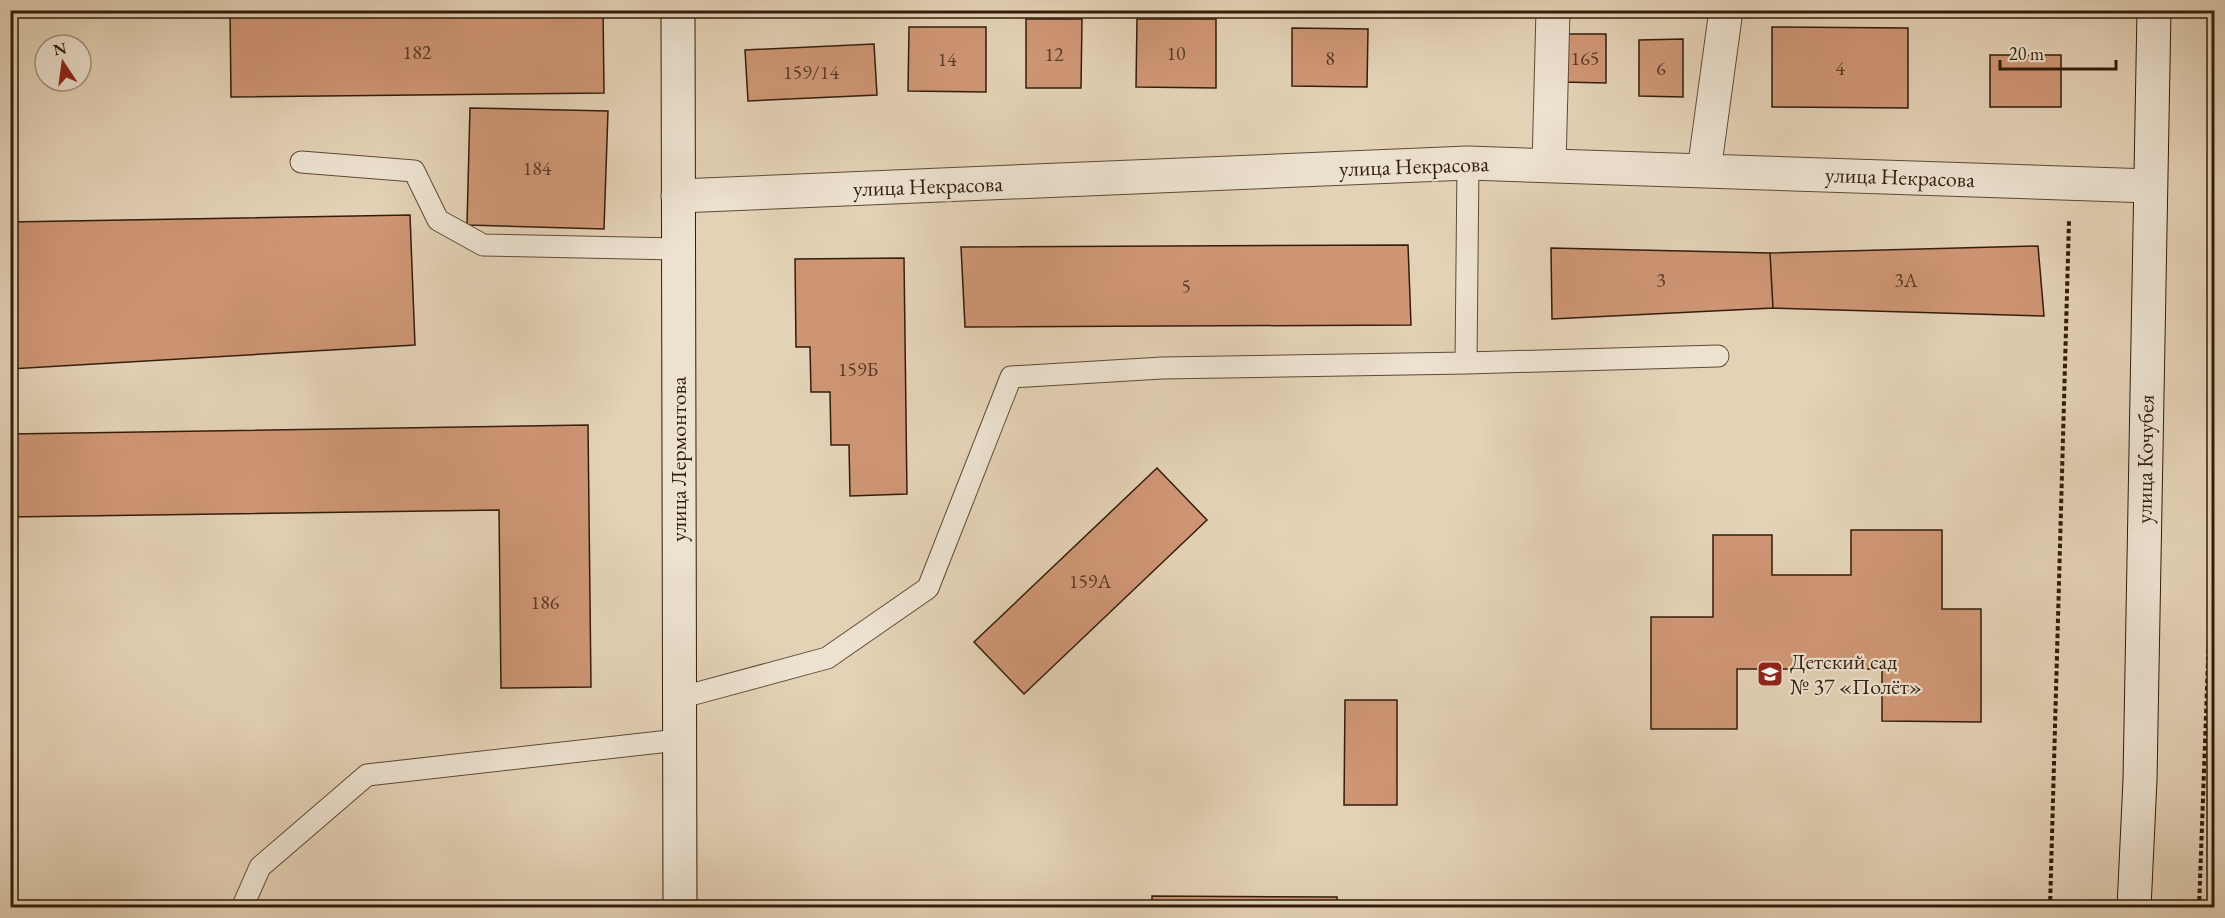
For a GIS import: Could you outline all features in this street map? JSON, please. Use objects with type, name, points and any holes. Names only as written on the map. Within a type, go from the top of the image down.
[{"type":"street","name":"улица Лермонтова","points":[[678,10],[680,908]]},
{"type":"street","points":[[1550,166],[1553,10]]},
{"type":"street","points":[[1704,171],[1726,10]]},
{"type":"street","name":"улица Кочубея","points":[[2134,908],[2140,769],[2154,10]]},
{"type":"street","name":"улица Некрасова","points":[[678,196],[1468,163],[2150,186]]},
{"type":"lane","points":[[301,162],[414,171],[438,220],[483,245],[678,249]]},
{"type":"lane","points":[[1466,363],[1468,163]]},
{"type":"lane","points":[[679,698],[827,658],[927,588],[1011,377],[1162,368],[1718,356]]},
{"type":"lane","points":[[242,908],[260,867],[368,775],[678,740]]},
{"type":"path","points":[[2050,908],[2070,183]]},
{"type":"path","points":[[2199,908],[2214,496]]},
{"type":"building","points":[[230,10],[603,10],[604,93],[231,97]]},
{"type":"building","points":[[1026,19],[1082,19],[1081,88],[1026,88]]},
{"type":"building","points":[[1137,19],[1216,19],[1216,88],[1136,87]]},
{"type":"building","points":[[909,27],[986,27],[986,92],[908,91]]},
{"type":"building","points":[[1772,27],[1908,28],[1908,108],[1772,107]]},
{"type":"building","points":[[1292,28],[1368,29],[1367,87],[1292,86]]},
{"type":"building","points":[[1563,34],[1606,34],[1606,83],[1563,82]]},
{"type":"building","points":[[1683,39],[1683,97],[1639,96],[1639,40]]},
{"type":"building","points":[[874,44],[877,95],[748,101],[745,50]]},
{"type":"building","points":[[1990,55],[2061,55],[2061,107],[1990,107]]},
{"type":"building","points":[[470,108],[608,111],[604,229],[467,225]]},
{"type":"building","points":[[410,215],[415,345],[10,369],[10,222]]},
{"type":"building","points":[[1408,245],[1411,325],[965,327],[961,247]]},
{"type":"building","points":[[2038,246],[2044,316],[1773,308],[1770,253]]},
{"type":"building","points":[[1551,248],[1770,253],[1773,308],[1552,319]]},
{"type":"building","points":[[904,258],[907,494],[850,496],[849,445],[831,445],[830,392],[811,392],[810,347],[796,347],[795,259]]},
{"type":"building","points":[[588,425],[591,687],[501,688],[499,510],[10,517],[10,434]]},
{"type":"building","points":[[1157,468],[1207,520],[1024,694],[974,642]]},
{"type":"building","points":[[1851,530],[1942,530],[1942,609],[1981,609],[1981,722],[1882,721],[1882,669],[1737,669],[1737,729],[1651,729],[1651,617],[1713,617],[1713,535],[1772,535],[1772,575],[1851,575]]},
{"type":"building","points":[[1345,700],[1397,700],[1397,805],[1344,805]]},
{"type":"building","points":[[1152,896],[1337,897],[1337,908],[1152,908]]},
{"type":"place","name":"Детский сад № 37 «Полёт»","points":[[1770,674]]}]
